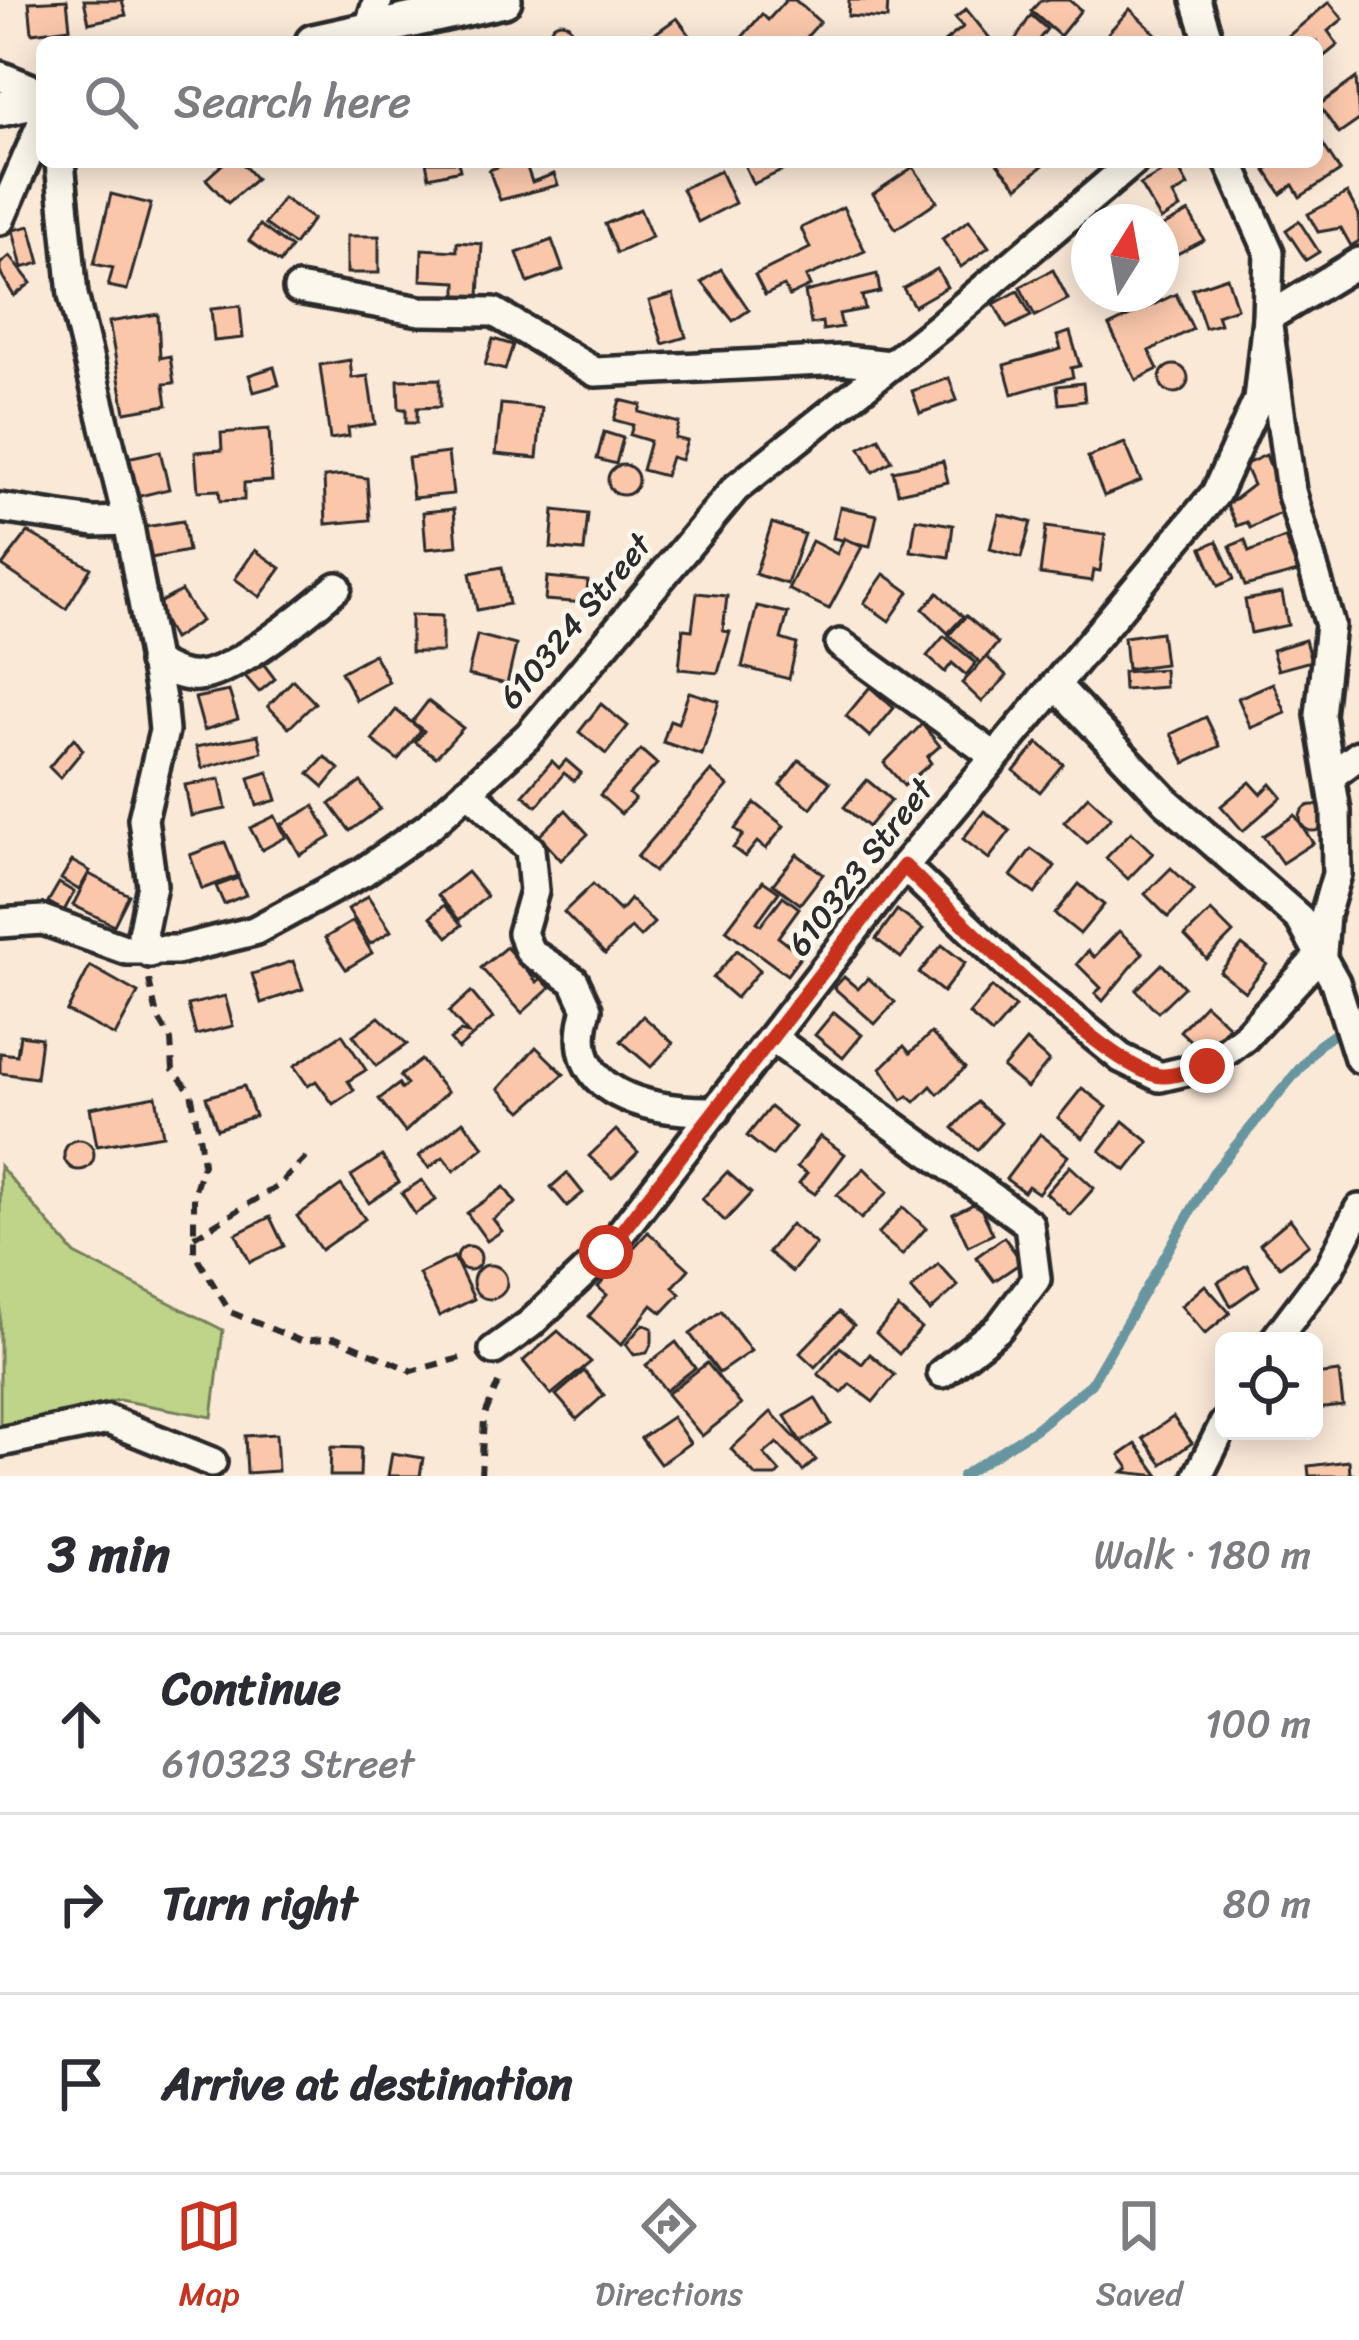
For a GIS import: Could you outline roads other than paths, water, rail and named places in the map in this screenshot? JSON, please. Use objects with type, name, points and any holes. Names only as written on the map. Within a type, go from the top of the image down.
[{"type":"street","points":[[327,36],[373,15],[504,0]]},
{"type":"street","points":[[1196,0],[1207,36]]},
{"type":"street","points":[[0,76],[36,94]]},
{"type":"street","points":[[0,109],[36,99]]},
{"type":"street","points":[[0,220],[36,137]]},
{"type":"street","points":[[61,168],[73,295],[128,521],[164,731],[144,802],[152,885],[142,934],[150,953]]},
{"type":"street","name":"610324 Street","points":[[0,923],[43,920],[150,953],[224,941],[291,915],[429,826],[564,699],[661,572],[735,489],[1125,168]]},
{"type":"street","name":"610323 Street","points":[[494,1350],[530,1324],[606,1252],[904,866],[1216,493],[1258,400],[1268,318],[1269,252],[1232,168]]},
{"type":"street","points":[[904,866],[1011,968],[1120,1058],[1160,1077],[1207,1066],[1245,1037],[1322,953],[1325,915],[1337,874],[1320,695],[1331,647],[1330,625],[1291,490],[1268,318],[1359,262]]},
{"type":"street","points":[[298,290],[420,311],[494,312],[595,372],[844,360],[890,365]]},
{"type":"street","points":[[0,508],[94,522],[128,521]]},
{"type":"street","points":[[153,662],[193,677],[206,675],[282,633],[337,586]]},
{"type":"street","points":[[840,644],[994,755]]},
{"type":"street","points":[[1056,686],[1166,801],[1284,902],[1322,953],[1359,1058]]},
{"type":"street","points":[[1331,776],[1359,754]]},
{"type":"street","points":[[468,790],[530,849],[534,890],[522,933],[530,952],[574,981],[587,1009],[578,1037],[583,1056],[600,1080],[666,1112],[716,1111]]},
{"type":"street","points":[[772,1038],[1029,1224],[1036,1279],[999,1328],[942,1373]]},
{"type":"street","points":[[1281,1332],[1330,1267],[1359,1210]]},
{"type":"street","points":[[0,1442],[108,1420],[212,1462]]},
{"type":"street","points":[[1198,1476],[1216,1440]]},
{"type":"waterway","points":[[962,1476],[1035,1429],[1091,1384],[1213,1173],[1319,1045],[1347,1025]]}]
